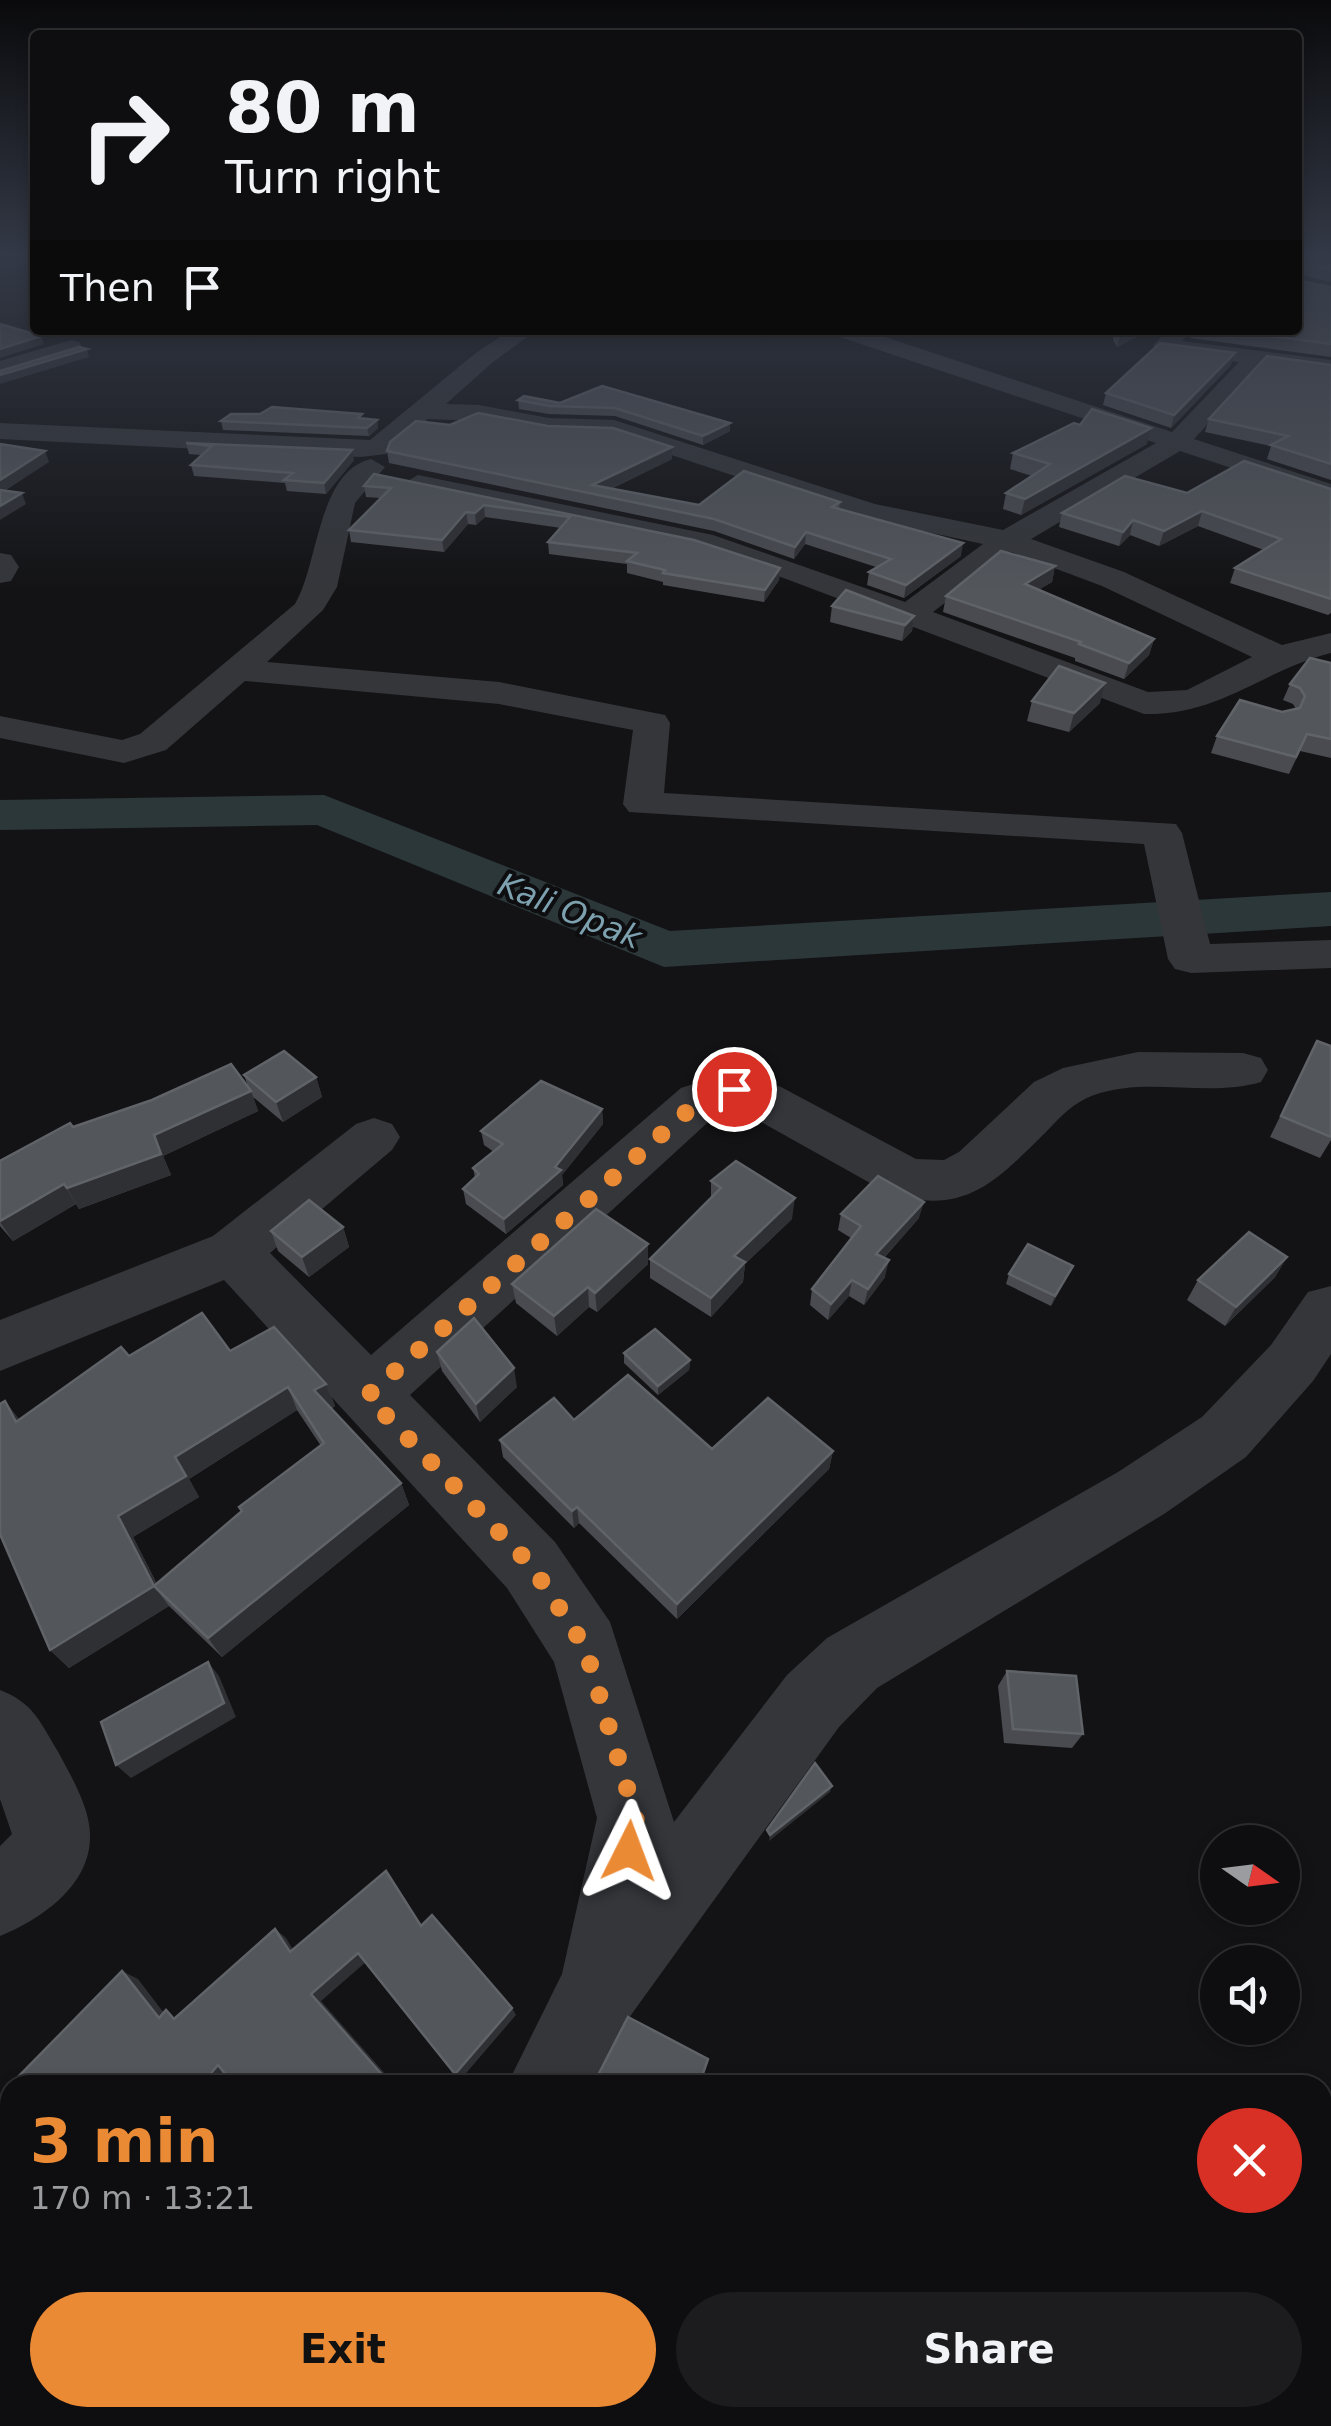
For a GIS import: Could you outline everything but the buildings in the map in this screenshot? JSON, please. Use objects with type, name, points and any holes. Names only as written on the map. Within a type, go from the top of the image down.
[{"type":"street","points":[[0,727],[133,752],[152,742],[292,626],[318,595],[340,501],[411,416],[424,411],[476,365]]},
{"type":"street","points":[[947,365],[1331,493]]},
{"type":"street","points":[[908,615],[1007,540],[1177,442],[1249,365]]},
{"type":"street","points":[[424,411],[480,414],[549,426],[614,428],[639,434],[868,511],[1007,540],[1113,579],[1280,657]]},
{"type":"street","points":[[0,432],[331,449],[374,457]]},
{"type":"street","points":[[0,462],[50,434]]},
{"type":"street","points":[[374,457],[372,472],[702,541],[776,564],[1144,703],[1178,705],[1212,694],[1280,657],[1331,643]]},
{"type":"street","points":[[0,562],[4,566],[0,574]]},
{"type":"street","points":[[241,670],[500,692],[652,723],[642,804],[1162,833],[1191,958],[1331,954]]},
{"type":"street","points":[[1212,694],[1261,709]]},
{"type":"street","points":[[367,1396],[699,1101],[734,1089],[763,1100],[907,1179],[952,1181],[978,1166],[1052,1095],[1081,1080],[1138,1069],[1244,1070]]},
{"type":"street","points":[[0,1346],[233,1252],[374,1137]]},
{"type":"street","points":[[233,1252],[531,1565],[585,1647],[636,1818],[601,1984]]},
{"type":"street","points":[[556,2075],[601,1984],[812,1700],[852,1662],[1141,1493],[1224,1437],[1292,1363],[1330,1309]]},
{"type":"street","points":[[0,1727],[52,1822],[50,1848],[29,1874],[0,1896]]},
{"type":"waterway","name":"Kali Opak","points":[[0,815],[324,810],[664,949],[1331,909]]},
{"type":"route","points":[[629,1851],[636,1818],[585,1647],[531,1565],[367,1396],[699,1101],[734,1089]]}]
